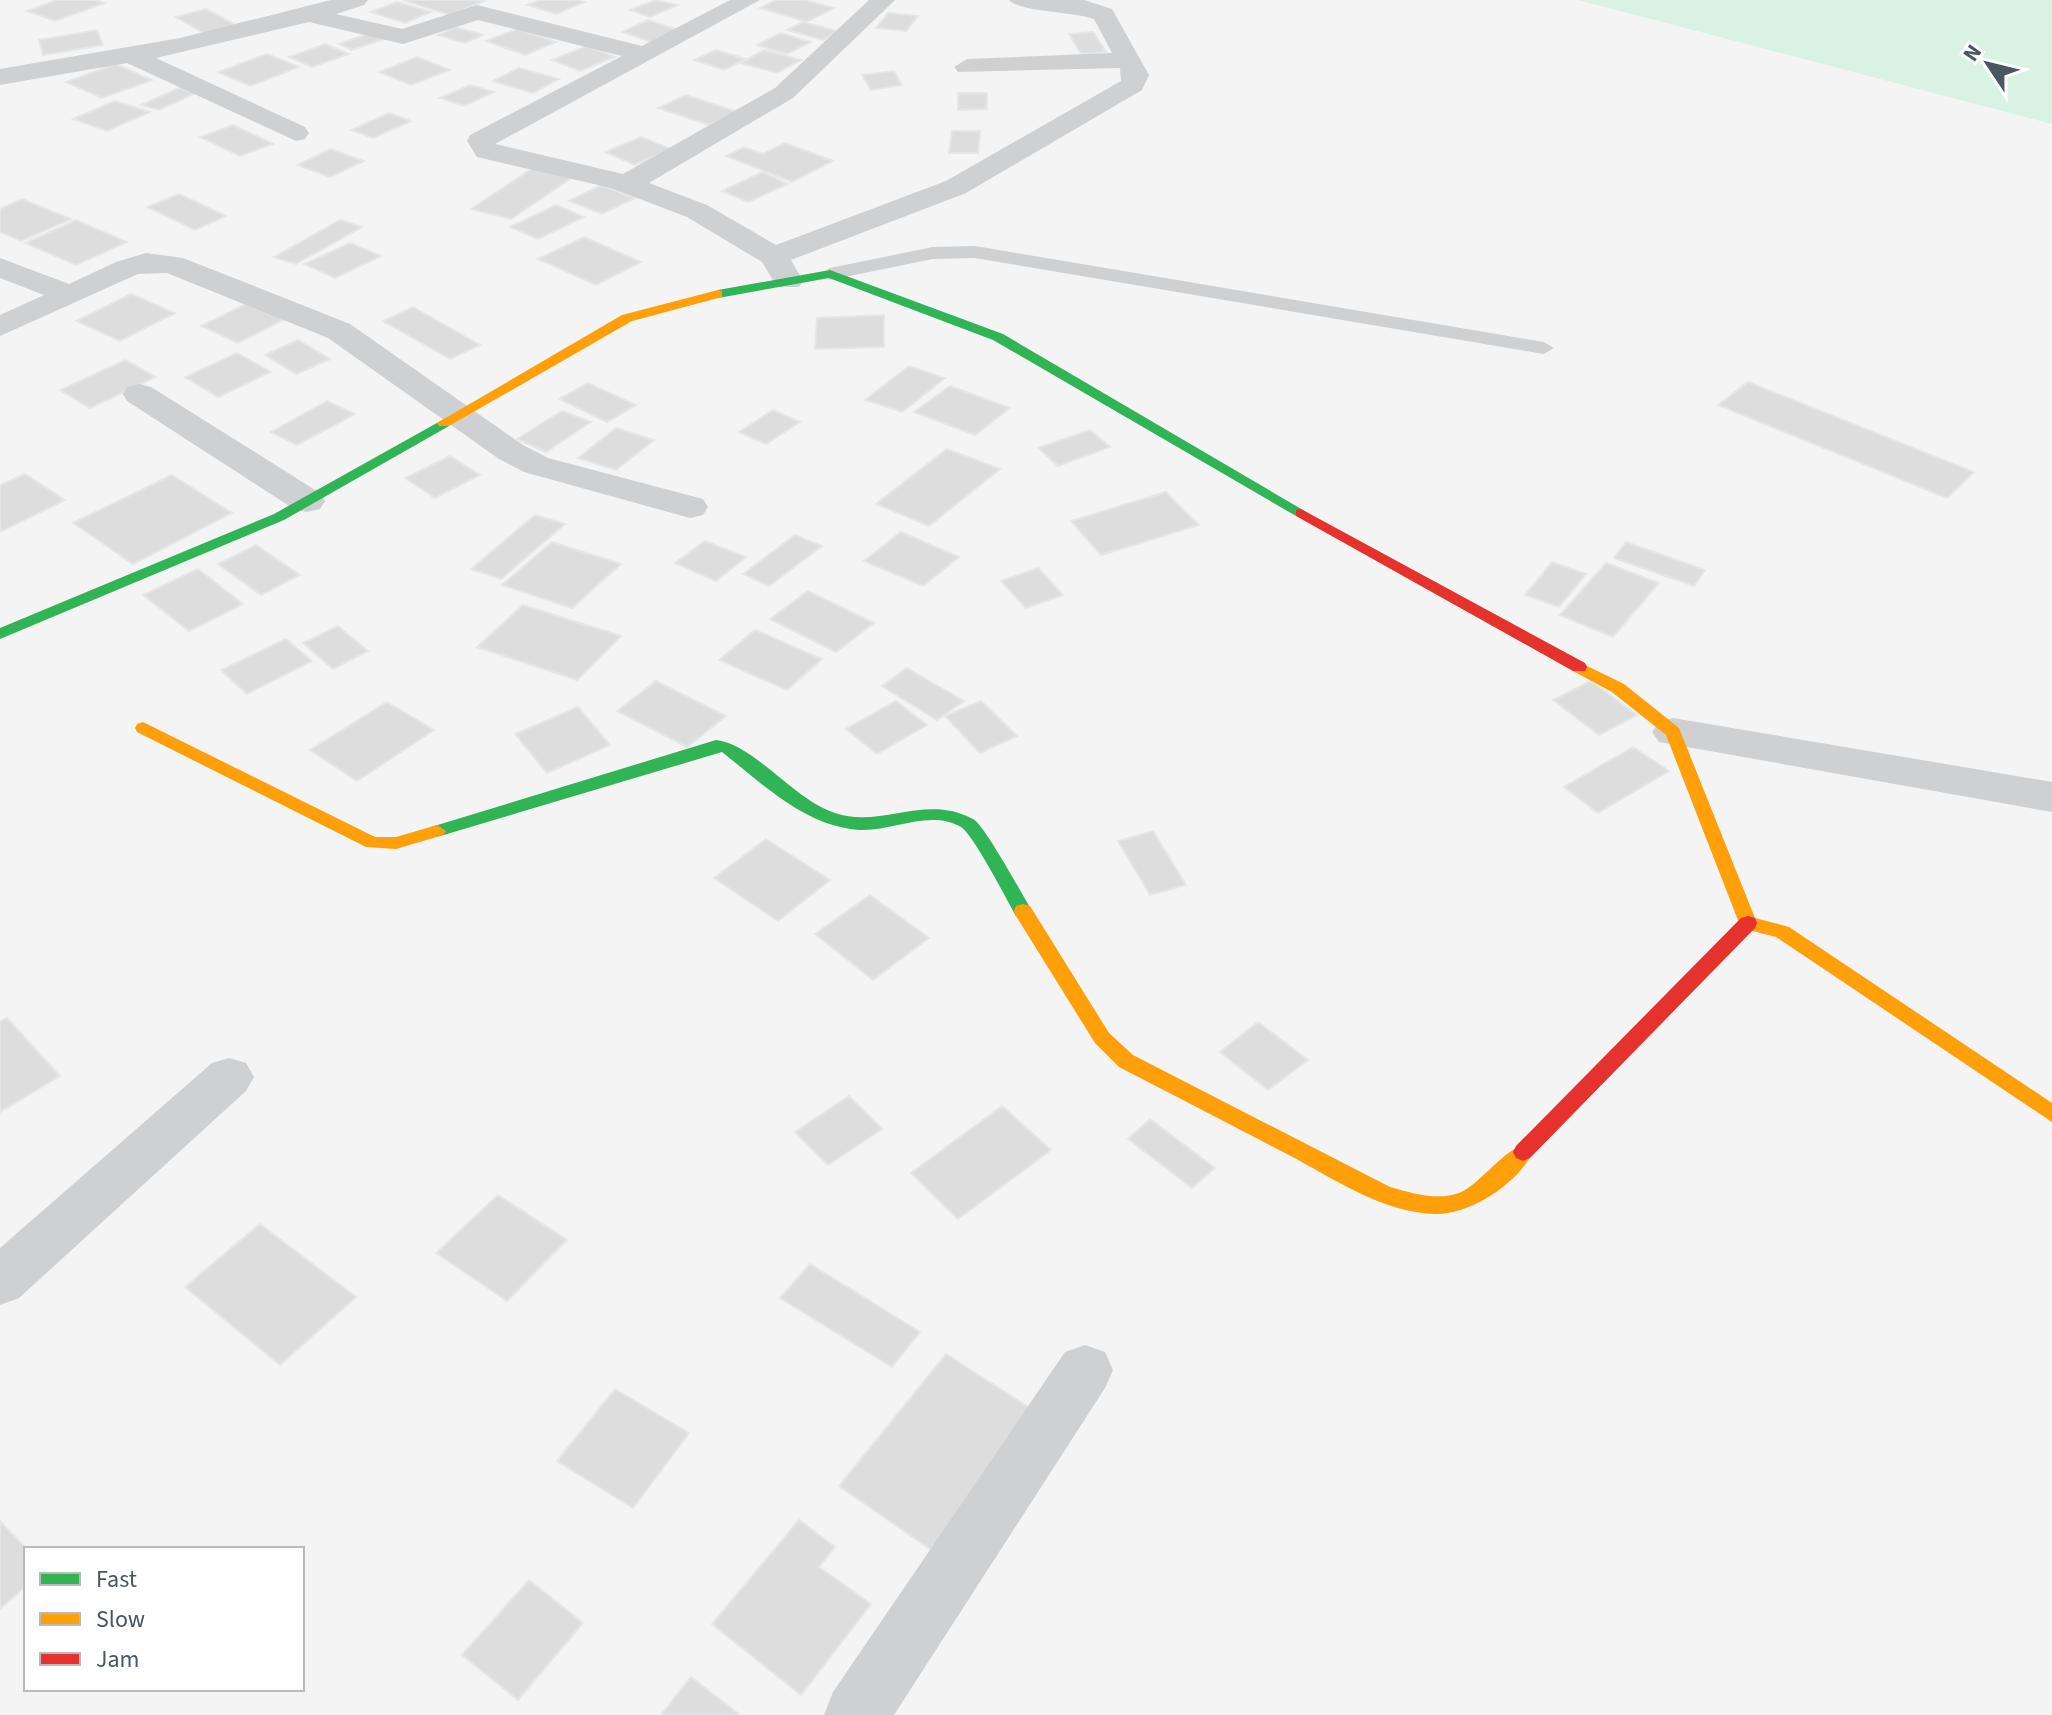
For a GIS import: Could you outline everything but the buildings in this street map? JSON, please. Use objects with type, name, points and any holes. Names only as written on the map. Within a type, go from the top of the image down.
[{"type":"street","points":[[0,77],[132,56],[310,15],[356,0]]},
{"type":"street","points":[[748,0],[480,141],[487,151],[627,184],[704,214],[774,256],[788,281]]},
{"type":"street","points":[[627,184],[784,93],[883,0]]},
{"type":"street","points":[[774,256],[971,179],[1128,89],[1136,75],[1104,14],[1021,0]]},
{"type":"street","points":[[310,15],[403,37],[477,12],[643,54]]},
{"type":"street","points":[[132,56],[296,133]]},
{"type":"street","points":[[967,67],[1128,60]]},
{"type":"street","points":[[0,327],[146,262],[172,264],[339,331],[511,452],[536,465],[690,507]]},
{"type":"street","points":[[0,267],[70,295]]},
{"type":"street","points":[[5,625],[279,517],[627,318],[705,296],[830,274],[998,337],[1381,559],[1618,688],[1673,732],[2052,797]]},
{"type":"street","points":[[139,394],[307,501]]},
{"type":"street","points":[[143,728],[372,843],[396,843],[716,746],[726,747],[831,820],[862,824],[929,812],[955,815],[970,824],[1102,1038],[1126,1061],[1385,1195],[1423,1206],[1458,1205],[1483,1193],[1748,923]]},
{"type":"street","points":[[1673,732],[1748,923]]},
{"type":"street","points":[[1748,923],[1782,932],[2052,1114]]},
{"type":"street","points":[[0,1281],[229,1077]]},
{"type":"street","points":[[856,1715],[1085,1370]]},
{"type":"lane","points":[[830,274],[933,253],[975,252],[1544,348]]},
{"type":"green space","points":[[1578,0],[2052,0],[2052,124]]},
{"type":"traffic: fast","points":[[718,294],[830,274],[998,337],[1301,513]]},
{"type":"traffic: fast","points":[[0,634],[279,517],[444,423]]},
{"type":"traffic: fast","points":[[437,831],[716,746],[726,747],[800,803],[831,819],[861,824],[939,813],[970,824],[1023,911]]},
{"type":"traffic: slow","points":[[444,423],[627,318],[718,294]]},
{"type":"traffic: slow","points":[[1579,667],[1618,688],[1673,732],[1748,923],[1782,932],[2052,1114]]},
{"type":"traffic: slow","points":[[143,728],[372,843],[396,843],[437,831]]},
{"type":"traffic: slow","points":[[1023,911],[1102,1038],[1126,1061],[1385,1195],[1431,1205],[1463,1201],[1490,1184],[1523,1152]]},
{"type":"traffic: jam","points":[[1301,513],[1579,667]]},
{"type":"traffic: jam","points":[[1523,1152],[1748,923]]}]
